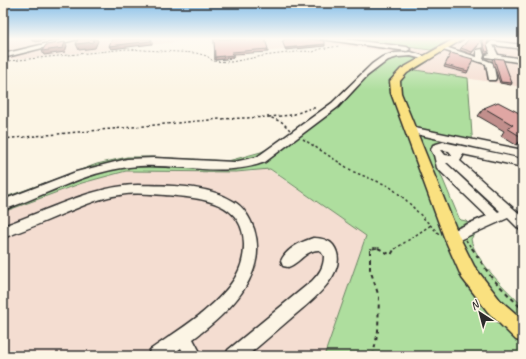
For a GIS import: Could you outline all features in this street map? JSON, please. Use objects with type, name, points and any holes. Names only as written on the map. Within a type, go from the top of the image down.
[{"type":"main road","points":[[429,56],[404,71],[395,81],[396,93],[451,236],[468,272],[494,306],[523,333]]},
{"type":"street","points":[[3,205],[84,174],[127,163],[148,162],[231,165],[250,164],[264,159],[331,108],[364,73],[385,59],[395,56]]},
{"type":"street","points":[[481,56],[489,63],[492,78]]},
{"type":"street","points":[[486,56],[523,61]]},
{"type":"street","points":[[410,130],[523,154]]},
{"type":"street","points":[[497,218],[441,165],[439,156],[453,155],[523,163]]},
{"type":"street","points":[[453,155],[523,225]]},
{"type":"street","points":[[3,232],[92,198],[120,190],[140,189],[196,192],[210,195],[224,201],[237,211],[246,225],[250,242],[249,261],[240,281],[226,300],[206,320],[156,356]]},
{"type":"street","points":[[451,236],[510,212]]},
{"type":"street","points":[[234,356],[317,286],[328,271],[331,257],[330,253],[324,246],[316,244],[306,247],[288,261]]},
{"type":"street","points":[[183,336],[194,356]]},
{"type":"path","points":[[4,58],[35,56]]},
{"type":"path","points":[[206,56],[213,61],[231,62],[266,56]]},
{"type":"path","points":[[3,139],[269,117],[296,114],[315,107],[331,108]]},
{"type":"path","points":[[269,117],[285,124],[294,135],[354,172],[389,186],[431,225],[451,236],[523,310]]},
{"type":"path","points":[[373,356],[378,331],[379,297],[370,269],[370,249],[377,248],[390,255],[396,247],[431,225]]},
{"type":"shaded area","points":[[3,56],[51,56],[30,58],[3,59]]},
{"type":"shaded area","points":[[215,56],[241,56],[233,58],[215,60]]},
{"type":"shaded area","points":[[401,56],[523,56],[523,87],[414,70],[428,61]]},
{"type":"shaded area","points":[[267,168],[366,236],[324,356],[3,356],[3,212],[82,183],[126,171],[251,172]]},
{"type":"green space","points":[[389,56],[401,56],[429,61],[415,70],[468,78],[473,149],[440,143],[432,146],[431,151],[459,218],[466,221],[475,233],[471,239],[478,256],[492,275],[523,306],[523,356],[324,356],[366,236],[270,169],[236,172],[126,171],[82,183],[3,212],[3,198],[97,164],[127,157],[228,161],[261,152],[275,145],[330,105],[368,67]]},
{"type":"building","points":[[450,56],[461,56],[473,59],[468,71],[445,65]]},
{"type":"building","points":[[494,58],[503,59],[512,83],[501,82]]},
{"type":"building","points":[[498,102],[523,115],[523,138],[507,128],[513,125],[484,108]]}]
